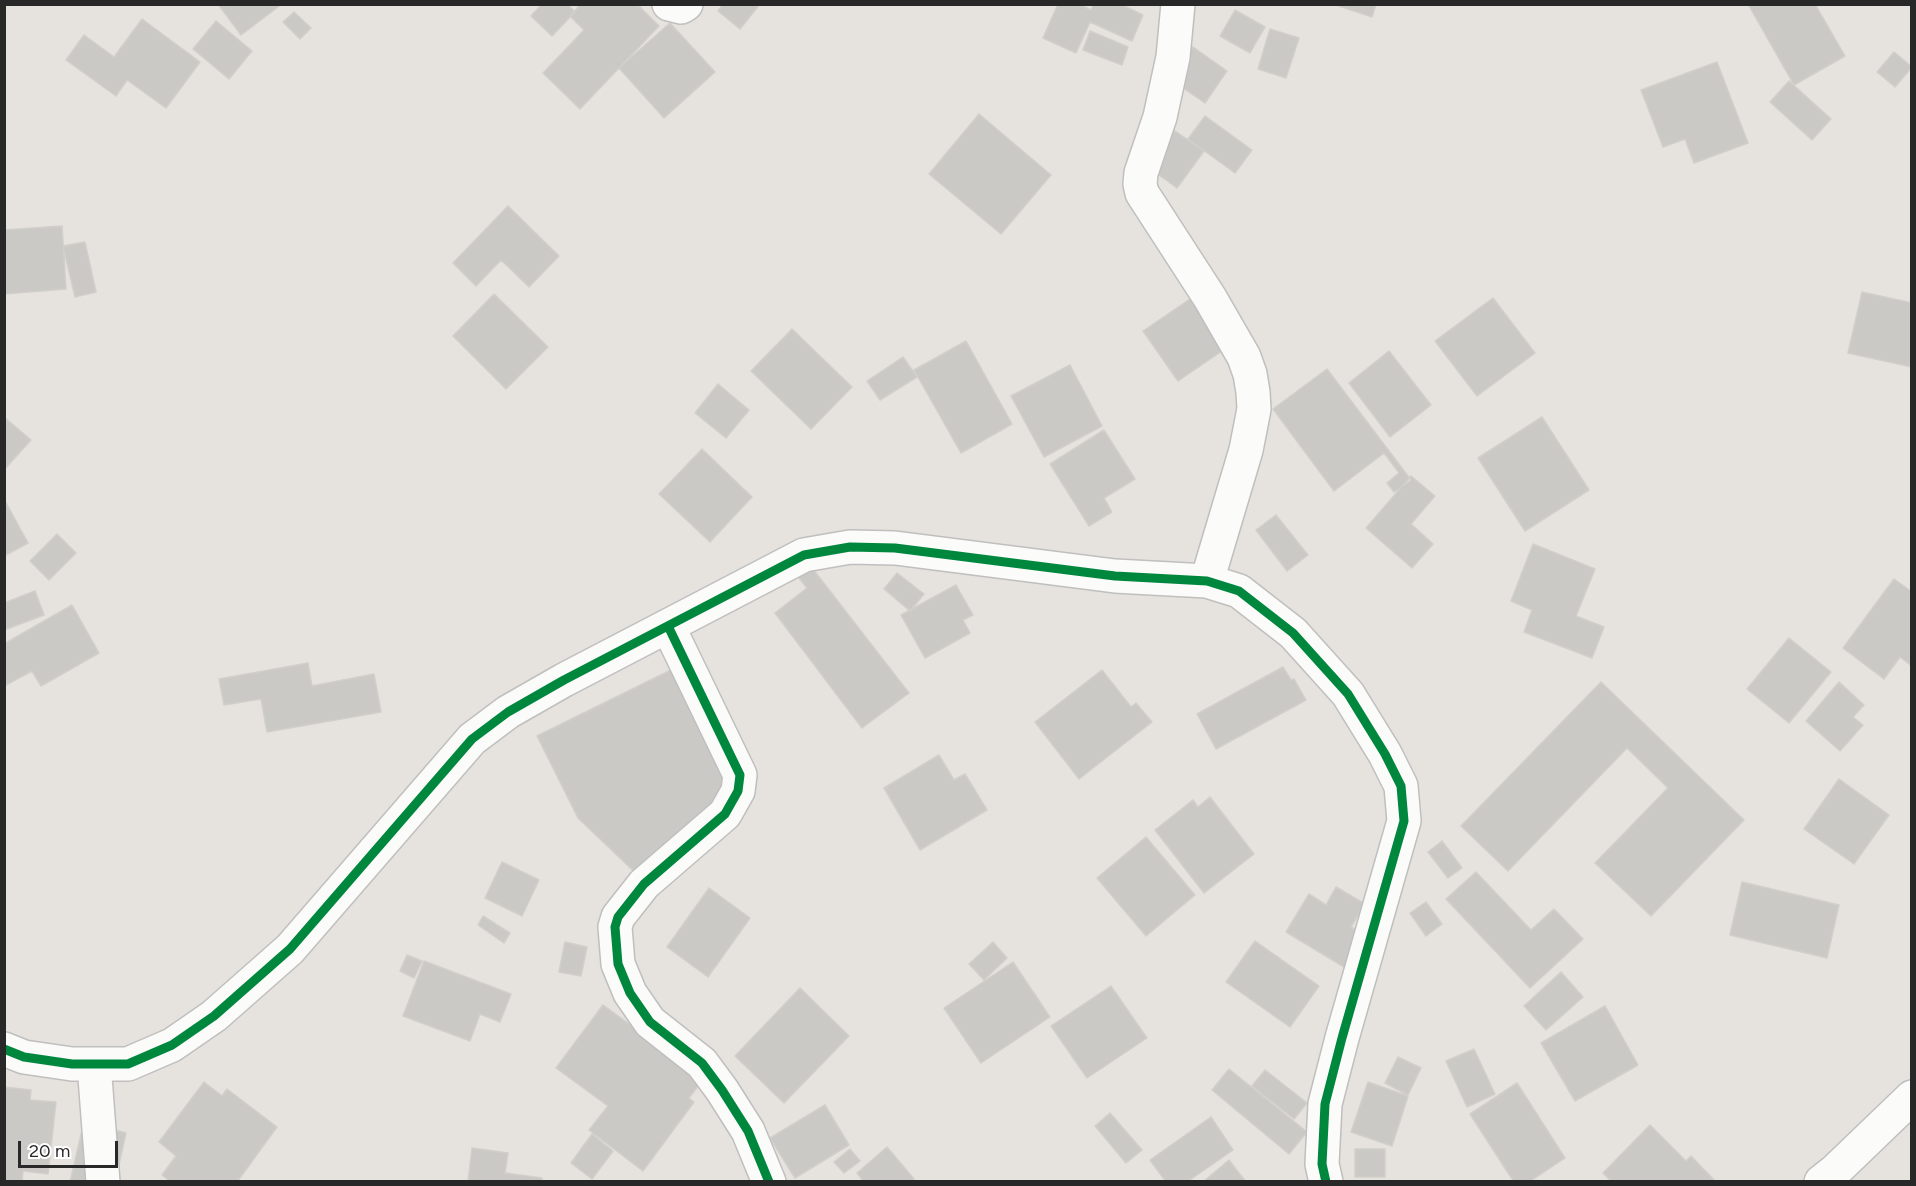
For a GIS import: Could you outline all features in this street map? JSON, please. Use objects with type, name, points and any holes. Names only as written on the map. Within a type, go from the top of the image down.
[{"type":"street","points":[[669,4],[681,7],[686,4]]},
{"type":"street","points":[[1178,4],[1173,57],[1160,117],[1141,173],[1140,184],[1142,193],[1210,298],[1244,357],[1250,374],[1254,409],[1246,450],[1207,580]]},
{"type":"street","points":[[4,1049],[24,1057],[72,1064],[128,1064],[172,1046],[214,1017],[290,949],[472,739],[508,712],[564,680],[804,555],[849,547],[895,548],[1114,576],[1207,580],[1239,591],[1293,633],[1348,694],[1385,754],[1401,786],[1404,820],[1325,1104],[1322,1164],[1326,1182]]},
{"type":"street","points":[[668,626],[740,775],[738,791],[725,814],[644,884],[618,917],[615,927],[618,964],[630,993],[650,1022],[702,1063],[722,1090],[748,1131],[769,1182]]},
{"type":"street","points":[[94,1064],[104,1182]]},
{"type":"street","points":[[1821,1182],[1911,1097]]},
{"type":"building","points":[[218,4],[282,4],[241,35]]},
{"type":"building","points":[[542,4],[567,4],[575,12],[552,36],[531,16]]},
{"type":"building","points":[[581,4],[637,4],[659,26],[580,109],[543,73],[584,30],[570,16]]},
{"type":"building","points":[[723,4],[760,4],[740,29],[718,11]]},
{"type":"building","points":[[1058,4],[1078,4],[1091,10],[1094,4],[1120,4],[1143,15],[1132,41],[1090,22],[1076,53],[1043,38]]},
{"type":"building","points":[[1333,4],[1376,4],[1372,17]]},
{"type":"building","points":[[1748,4],[1815,4],[1845,56],[1794,85]]},
{"type":"building","points":[[1235,10],[1265,27],[1250,53],[1220,36]]},
{"type":"building","points":[[294,12],[311,28],[300,39],[283,22]]},
{"type":"building","points":[[142,19],[200,62],[166,108],[127,80],[116,96],[66,60],[84,35],[114,57]]},
{"type":"building","points":[[216,21],[252,51],[229,79],[193,49]]},
{"type":"building","points":[[670,23],[715,72],[664,118],[619,68]]},
{"type":"building","points":[[1270,29],[1299,38],[1286,78],[1258,69]]},
{"type":"building","points":[[1090,31],[1128,47],[1122,65],[1083,50]]},
{"type":"building","points":[[1193,47],[1227,71],[1205,103],[1170,79]]},
{"type":"building","points":[[1894,52],[1912,67],[1895,87],[1877,72]]},
{"type":"building","points":[[1717,62],[1748,143],[1694,163],[1685,139],[1663,147],[1641,90]]},
{"type":"building","points":[[1789,81],[1831,119],[1812,140],[1770,102]]},
{"type":"building","points":[[979,114],[1051,175],[1001,234],[929,174]]},
{"type":"building","points":[[1205,116],[1252,150],[1235,173],[1188,139]]},
{"type":"building","points":[[1175,131],[1204,151],[1177,188],[1148,167]]},
{"type":"building","points":[[508,206],[559,256],[529,287],[501,260],[476,286],[453,263]]},
{"type":"building","points":[[62,226],[66,289],[4,294],[4,230]]},
{"type":"building","points":[[85,242],[96,292],[75,297],[63,246]]},
{"type":"building","points":[[1862,292],[1912,303],[1912,367],[1848,353]]},
{"type":"building","points":[[494,294],[548,347],[506,389],[453,336]]},
{"type":"building","points":[[1493,298],[1535,353],[1477,396],[1435,341]]},
{"type":"building","points":[[1190,299],[1225,349],[1178,381],[1143,331]]},
{"type":"building","points":[[792,329],[852,387],[811,429],[751,371]]},
{"type":"building","points":[[966,341],[1012,424],[961,453],[914,370]]},
{"type":"building","points":[[1389,351],[1431,405],[1390,437],[1349,383]]},
{"type":"building","points":[[903,357],[917,377],[880,400],[867,381]]},
{"type":"building","points":[[1070,365],[1102,426],[1044,457],[1011,396]]},
{"type":"building","points":[[1327,369],[1411,480],[1394,492],[1387,483],[1399,473],[1384,453],[1334,491],[1273,409]]},
{"type":"building","points":[[718,384],[749,410],[726,438],[695,413]]},
{"type":"building","points":[[4,417],[31,440],[4,470]]},
{"type":"building","points":[[1542,417],[1589,490],[1525,531],[1478,458]]},
{"type":"building","points":[[1104,430],[1135,479],[1104,498],[1112,512],[1089,526],[1050,464]]},
{"type":"building","points":[[702,449],[752,497],[710,542],[659,494]]},
{"type":"building","points":[[1411,476],[1435,496],[1411,524],[1433,544],[1412,568],[1366,528]]},
{"type":"building","points":[[4,499],[28,543],[4,556]]},
{"type":"building","points":[[1276,515],[1308,555],[1287,571],[1256,530]]},
{"type":"building","points":[[57,534],[76,553],[49,580],[30,561]]},
{"type":"building","points":[[1533,544],[1595,569],[1576,616],[1604,627],[1592,658],[1524,632],[1532,610],[1511,601]]},
{"type":"building","points":[[809,564],[909,693],[862,728],[775,613],[807,588],[796,574]]},
{"type":"building","points":[[897,573],[924,594],[910,611],[884,589]]},
{"type":"building","points":[[1894,579],[1912,592],[1912,666],[1900,657],[1884,679],[1843,648]]},
{"type":"building","points":[[956,585],[973,615],[963,620],[970,633],[925,658],[901,615]]},
{"type":"building","points":[[35,591],[44,615],[4,630],[4,603]]},
{"type":"building","points":[[72,605],[99,653],[41,686],[32,671],[4,686],[4,644]]},
{"type":"building","points":[[1789,638],[1831,672],[1789,723],[1747,689]]},
{"type":"building","points":[[308,663],[312,686],[374,674],[381,712],[267,732],[261,699],[224,705],[219,679]]},
{"type":"building","points":[[1283,667],[1291,680],[1294,679],[1306,700],[1216,749],[1197,714]]},
{"type":"building","points":[[675,668],[741,787],[732,815],[655,853],[664,871],[644,881],[578,818],[537,736]]},
{"type":"building","points":[[1102,670],[1131,707],[1136,703],[1152,722],[1079,779],[1035,722]]},
{"type":"building","points":[[1601,682],[1744,820],[1651,916],[1595,863],[1668,788],[1627,748],[1508,871],[1461,826]]},
{"type":"building","points":[[1839,682],[1864,705],[1853,717],[1863,725],[1840,751],[1806,721]]},
{"type":"building","points":[[939,755],[954,780],[965,774],[987,810],[920,850],[884,788]]},
{"type":"building","points":[[1839,779],[1889,815],[1854,864],[1804,829]]},
{"type":"building","points":[[1210,797],[1254,854],[1204,893],[1155,830],[1193,800],[1198,807]]},
{"type":"building","points":[[1146,837],[1195,895],[1146,936],[1097,878]]},
{"type":"building","points":[[1442,841],[1462,868],[1448,878],[1428,852]]},
{"type":"building","points":[[502,862],[539,880],[522,916],[485,898]]},
{"type":"building","points":[[1476,872],[1531,930],[1554,909],[1583,939],[1530,988],[1446,899]]},
{"type":"building","points":[[1742,882],[1839,905],[1827,958],[1730,935]]},
{"type":"building","points":[[1336,887],[1365,904],[1351,927],[1364,934],[1344,967],[1286,932],[1309,894],[1326,905]]},
{"type":"building","points":[[709,888],[750,918],[708,977],[667,947]]},
{"type":"building","points":[[1426,902],[1442,924],[1426,936],[1410,913]]},
{"type":"building","points":[[483,916],[510,933],[504,943],[478,925]]},
{"type":"building","points":[[1255,941],[1319,986],[1290,1027],[1226,982]]},
{"type":"building","points":[[565,942],[587,947],[581,976],[559,972]]},
{"type":"building","points":[[993,942],[1007,958],[984,980],[969,964]]},
{"type":"building","points":[[407,955],[422,961],[414,978],[400,971]]},
{"type":"building","points":[[424,961],[511,994],[500,1022],[480,1014],[470,1041],[403,1016]]},
{"type":"building","points":[[1013,962],[1050,1017],[981,1063],[944,1008]]},
{"type":"building","points":[[1561,972],[1583,997],[1546,1030],[1524,1006]]},
{"type":"building","points":[[1111,986],[1147,1038],[1087,1078],[1051,1026]]},
{"type":"building","points":[[800,988],[849,1036],[784,1103],[735,1056]]},
{"type":"building","points":[[603,1005],[636,1029],[710,1070],[689,1098],[694,1102],[643,1171],[589,1130],[608,1106],[556,1068]]},
{"type":"building","points":[[1605,1006],[1638,1065],[1575,1101],[1541,1043]]},
{"type":"building","points":[[1474,1049],[1495,1094],[1467,1107],[1446,1061]]},
{"type":"building","points":[[1398,1057],[1421,1068],[1408,1095],[1385,1083]]},
{"type":"building","points":[[1229,1069],[1307,1132],[1289,1154],[1212,1090]]},
{"type":"building","points":[[1265,1070],[1307,1103],[1294,1119],[1252,1086]]},
{"type":"building","points":[[204,1082],[222,1096],[227,1089],[277,1127],[237,1182],[171,1182],[162,1175],[176,1156],[159,1142]]},
{"type":"building","points":[[1368,1082],[1408,1096],[1392,1146],[1351,1132]]},
{"type":"building","points":[[1517,1083],[1565,1158],[1529,1182],[1514,1182],[1470,1114]]},
{"type":"building","points":[[4,1087],[31,1090],[30,1100],[56,1102],[48,1174],[23,1171],[22,1182],[4,1181]]},
{"type":"building","points":[[825,1105],[849,1145],[795,1178],[770,1138]]},
{"type":"building","points":[[1110,1113],[1142,1150],[1126,1163],[1095,1126]]},
{"type":"building","points":[[1211,1117],[1233,1150],[1187,1182],[1166,1182],[1150,1160]]},
{"type":"building","points":[[84,1122],[126,1133],[115,1182],[70,1182]]},
{"type":"building","points":[[1650,1125],[1686,1161],[1691,1156],[1716,1182],[1612,1182],[1603,1173]]},
{"type":"building","points":[[592,1134],[613,1151],[592,1179],[571,1163]]},
{"type":"building","points":[[887,1147],[914,1179],[911,1182],[864,1182],[857,1173]]},
{"type":"building","points":[[472,1148],[508,1153],[505,1173],[542,1178],[542,1182],[468,1182]]},
{"type":"building","points":[[850,1149],[860,1161],[844,1173],[834,1162]]},
{"type":"building","points":[[1355,1149],[1385,1149],[1385,1177],[1355,1177]]},
{"type":"building","points":[[1229,1160],[1246,1182],[1203,1182]]},
{"type":"cycle path","points":[[4,1049],[24,1057],[72,1064],[128,1064],[172,1045],[214,1016],[290,949],[472,739],[508,712],[564,680],[804,555],[850,547],[895,548],[1115,576],[1207,581],[1239,591],[1293,633],[1348,694],[1385,754],[1401,786],[1404,821],[1325,1104],[1322,1164],[1326,1182]]},
{"type":"cycle path","points":[[668,626],[740,775],[738,791],[725,814],[644,884],[618,917],[615,927],[618,964],[630,993],[650,1022],[702,1063],[722,1090],[748,1131],[769,1182]]}]
